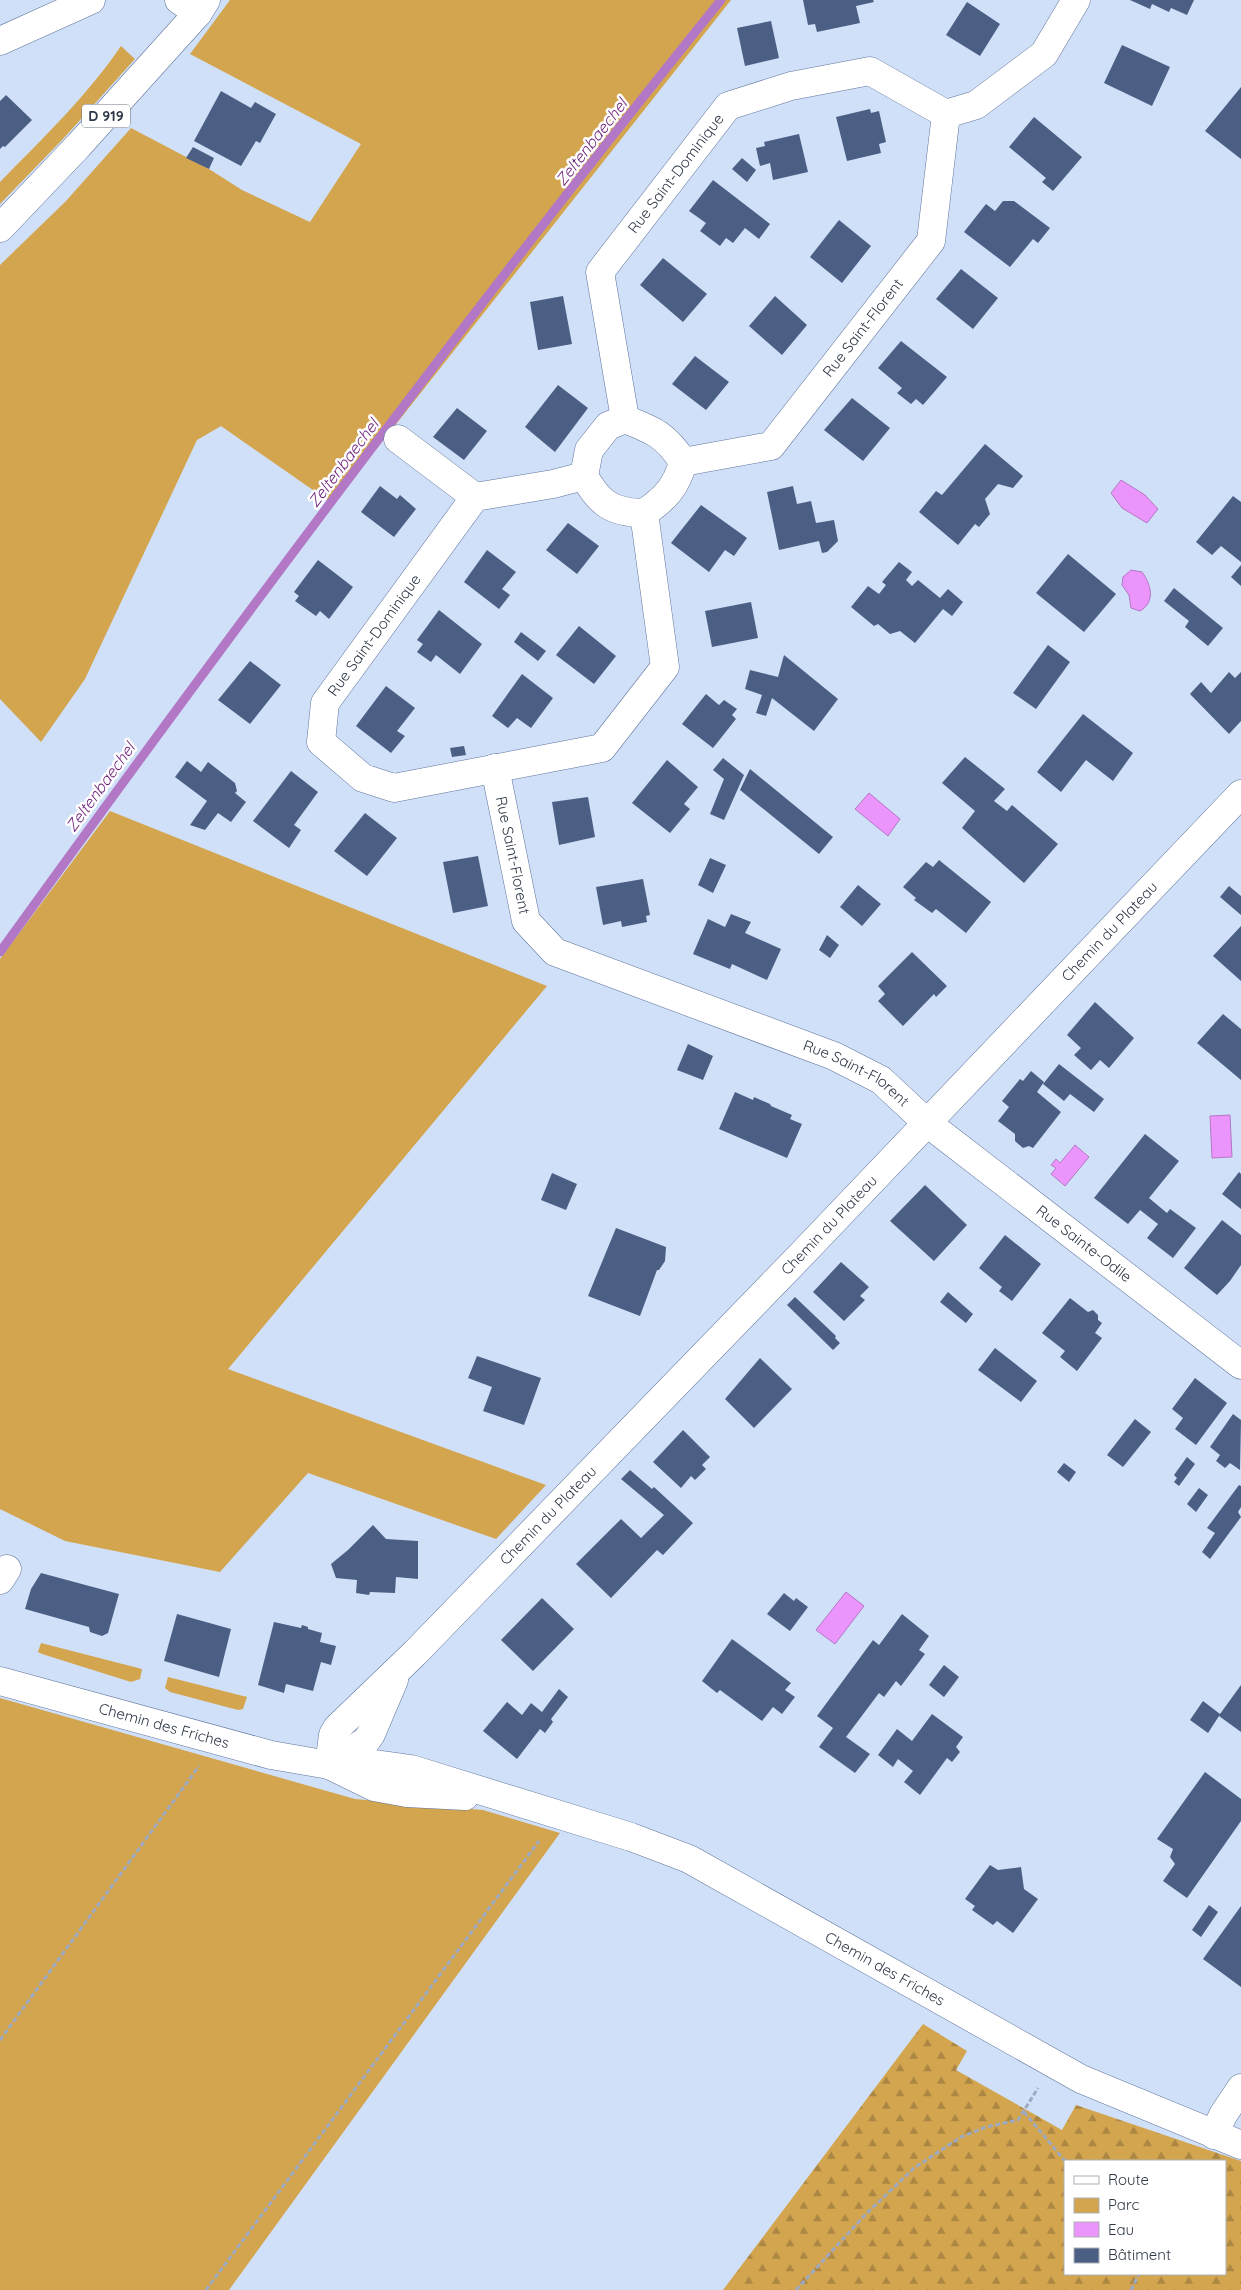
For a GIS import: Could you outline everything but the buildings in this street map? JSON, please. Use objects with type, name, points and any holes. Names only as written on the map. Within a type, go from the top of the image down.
[{"type":"street","points":[[0,41],[91,0]]},
{"type":"street","points":[[946,114],[976,105],[1044,54],[1076,0]]},
{"type":"street","name":"D 919","points":[[0,228],[68,158],[194,4]]},
{"type":"street","name":"Rue Saint-Dominique","points":[[625,420],[600,272],[728,106],[791,86],[870,71],[946,114]]},
{"type":"street","name":"Rue Saint-Florent","points":[[683,462],[771,446],[931,242],[946,114]]},
{"type":"street","points":[[625,420],[646,427],[671,443],[683,462],[678,479],[659,503],[644,512],[628,513],[608,506],[594,493],[584,476],[589,450],[608,426],[625,420]]},
{"type":"street","points":[[398,439],[474,497],[553,484],[584,476]]},
{"type":"street","name":"Rue Saint-Dominique","points":[[474,497],[325,703],[321,742],[363,778],[394,788],[495,768]]},
{"type":"street","points":[[495,768],[602,748],[665,668],[644,512]]},
{"type":"street","name":"Rue Saint-Florent","points":[[495,768],[526,921],[555,952],[834,1056],[882,1080],[926,1122]]},
{"type":"street","name":"Chemin du Plateau","points":[[329,1765],[366,1741],[371,1734],[389,1689],[416,1653],[801,1255],[1241,794]]},
{"type":"street","name":"Rue Sainte-Odile","points":[[926,1122],[1241,1365]]},
{"type":"street","name":"Chemin des Friches","points":[[0,1680],[219,1739],[271,1755],[329,1765],[368,1785],[407,1793],[465,1796],[524,1804],[632,1837],[689,1859],[1081,2079],[1241,2145]]},
{"type":"street","points":[[1214,2134],[1223,2115],[1241,2088]]},
{"type":"path","points":[[0,2040],[219,1739]]},
{"type":"path","points":[[206,2290],[538,1843],[550,1811]]},
{"type":"path","points":[[796,2290],[866,2214],[914,2168],[960,2138],[986,2127],[1014,2123],[1024,2112],[1052,2063]]},
{"type":"path","points":[[1024,2112],[1065,2160]]},
{"type":"path","points":[[1131,2290],[1138,2275]]},
{"type":"green space","points":[[230,0],[731,0],[333,504],[221,426],[197,440],[85,679],[41,742],[0,699],[0,265],[66,201],[131,128],[209,169],[242,190],[310,222],[361,144],[190,54]]},
{"type":"green space","points":[[121,46],[135,59],[63,139],[0,204],[0,182],[79,100]]},
{"type":"green space","points":[[110,811],[547,986],[228,1369],[546,1485],[496,1539],[308,1473],[220,1572],[65,1541],[0,1509],[0,959]]},
{"type":"green space","points":[[41,1643],[142,1669],[140,1679],[131,1682],[42,1654],[38,1652]]},
{"type":"green space","points":[[168,1677],[247,1697],[243,1709],[238,1710],[170,1692],[165,1688]]},
{"type":"green space","points":[[0,1698],[355,1799],[483,1810],[560,1833],[229,2290],[0,2290]]},
{"type":"green space","points":[[923,2024],[967,2051],[956,2070],[1062,2130],[1076,2105],[1241,2161],[1241,2290],[723,2290]]},
{"type":"water","points":[[1121,480],[1145,495],[1158,509],[1147,523],[1122,508],[1111,493]]},
{"type":"water","points":[[1131,570],[1142,572],[1150,587],[1148,603],[1140,611],[1131,608],[1129,595],[1122,585],[1123,577]]},
{"type":"water","points":[[869,793],[900,819],[888,836],[855,809]]},
{"type":"water","points":[[1230,1115],[1232,1157],[1212,1158],[1210,1116]]},
{"type":"water","points":[[1075,1145],[1089,1157],[1065,1186],[1051,1174],[1056,1168],[1051,1165],[1056,1159],[1060,1163]]},
{"type":"water","points":[[846,1592],[864,1606],[835,1644],[816,1630]]},
{"type":"waterway","name":"Zeltenbaechel","points":[[0,952],[176,711],[444,352],[721,0]]}]
